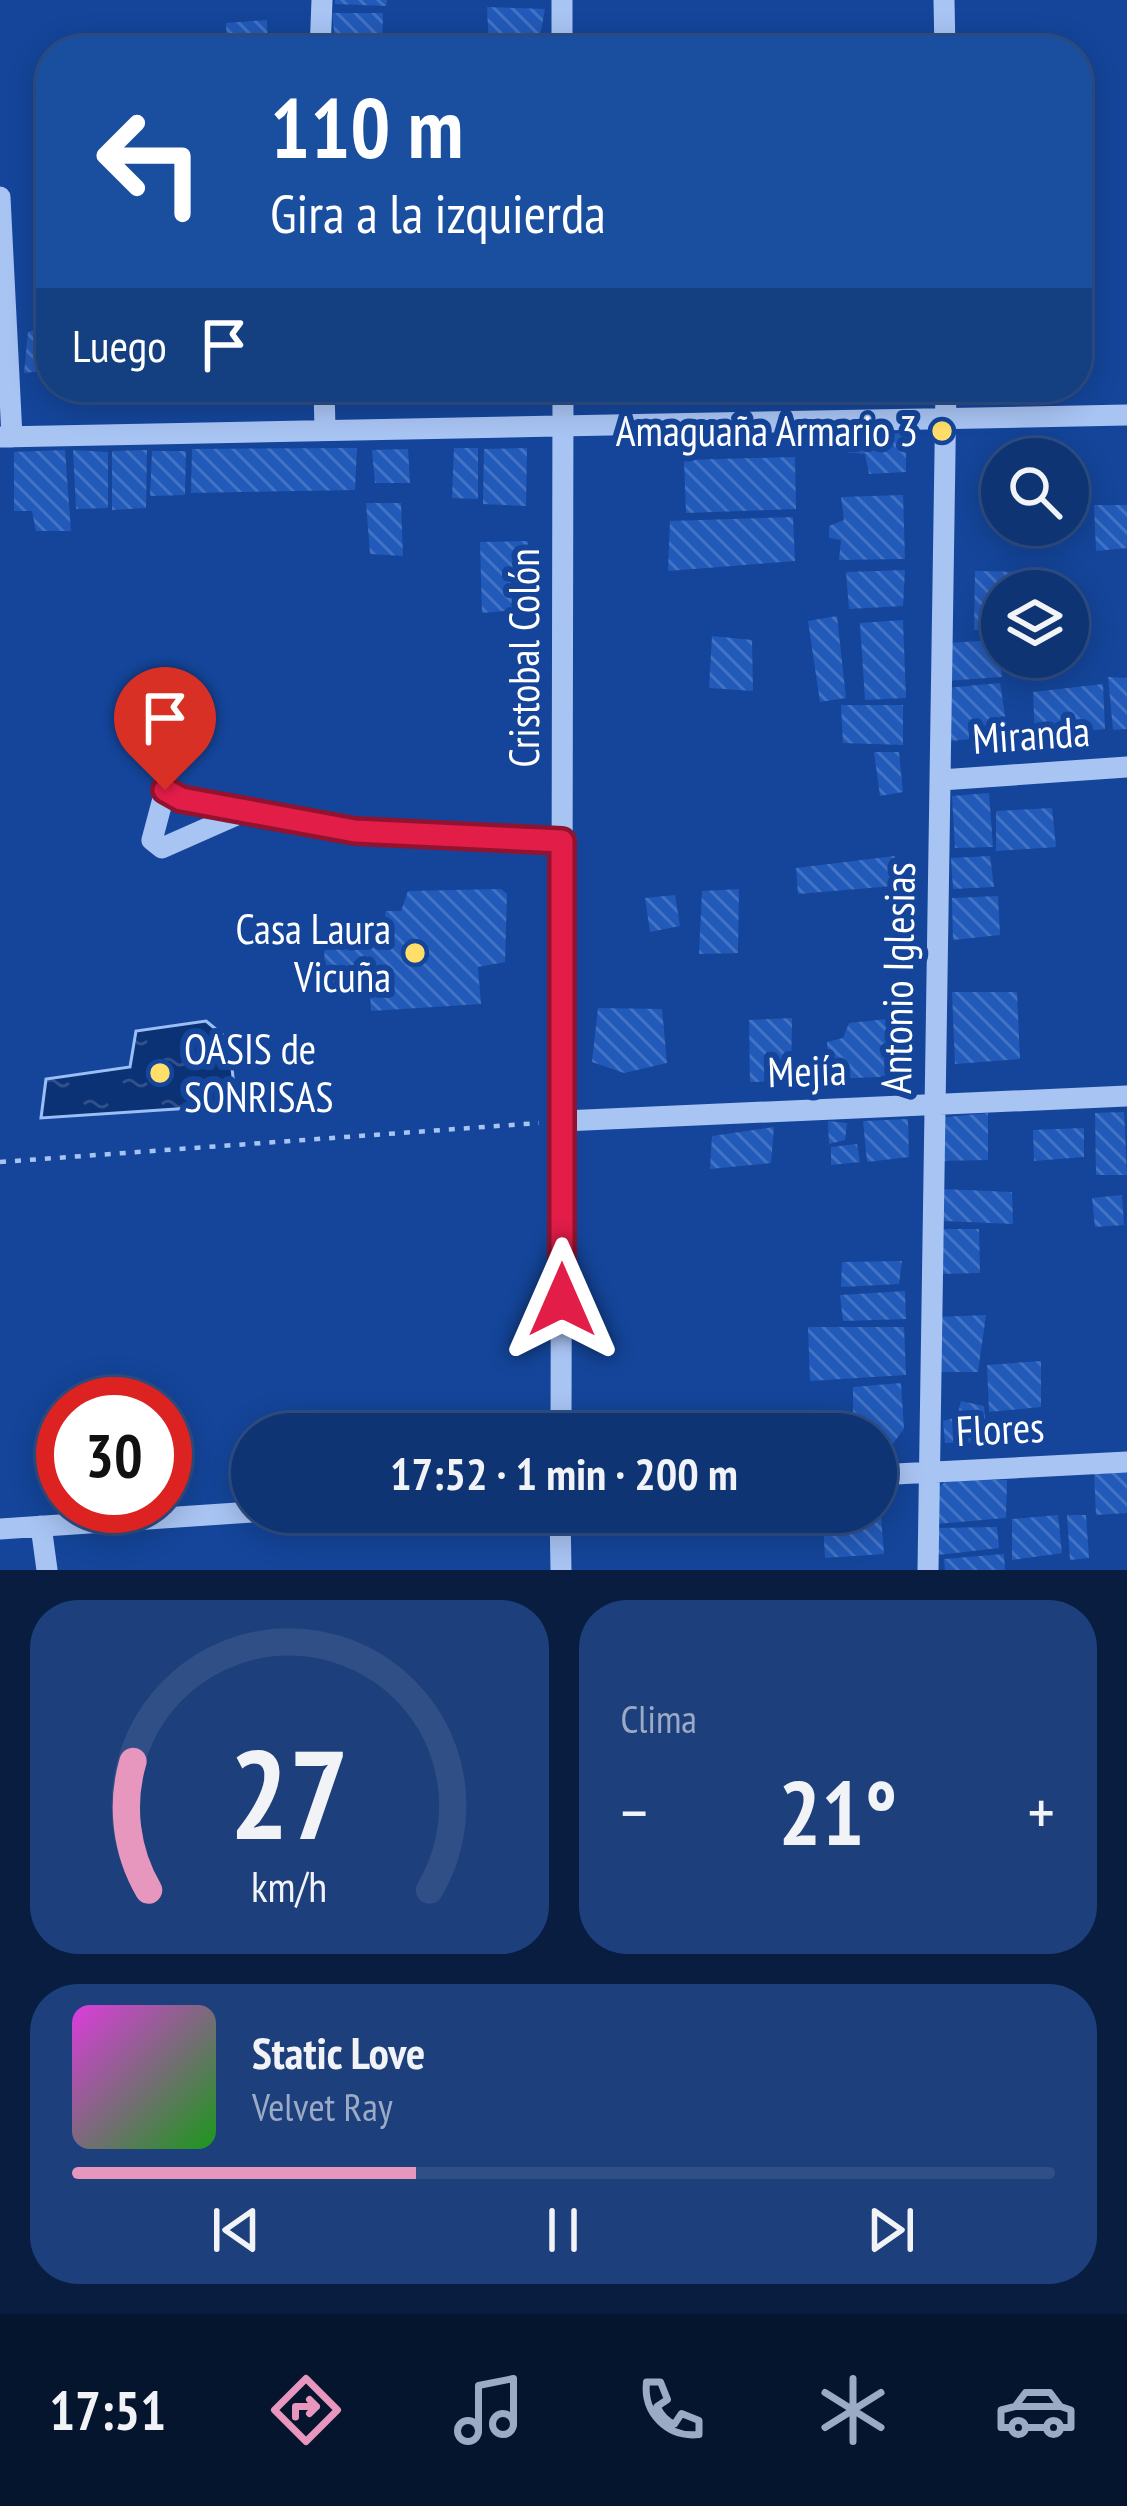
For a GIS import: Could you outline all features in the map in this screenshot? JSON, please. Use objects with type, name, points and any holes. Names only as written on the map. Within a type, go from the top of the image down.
[{"type":"street","points":[[321,36],[322,0]]},
{"type":"street","points":[[562,0],[562,36]]},
{"type":"street","points":[[944,0],[945,36]]},
{"type":"street","points":[[0,196],[6,437],[1127,415]]},
{"type":"street","points":[[324,402],[325,430]]},
{"type":"street","name":"Cristobal Colón","points":[[561,1413],[563,402]]},
{"type":"street","name":"Antonio Iglesias","points":[[928,1570],[946,402]]},
{"type":"street","points":[[165,733],[165,790],[152,840],[162,848],[180,843],[248,810]]},
{"type":"street","name":"Miranda","points":[[941,780],[1127,766]]},
{"type":"street","points":[[165,790],[181,799],[355,831],[562,841]]},
{"type":"street","name":"Mejía","points":[[563,1121],[1127,1096]]},
{"type":"street","name":"Flores","points":[[897,1473],[1127,1462]]},
{"type":"street","points":[[192,1516],[231,1513]]},
{"type":"street","points":[[0,1528],[36,1526]]},
{"type":"street","points":[[42,1533],[46,1570]]},
{"type":"street","points":[[560,1533],[561,1570]]},
{"type":"path","points":[[0,1162],[563,1121]]},
{"type":"water","name":"OASIS de SONRISAS","points":[[206,1021],[229,1040],[236,1105],[41,1118],[46,1079],[130,1067],[136,1031]]},
{"type":"building","points":[[335,0],[387,0],[386,6],[335,4]]},
{"type":"building","points":[[487,7],[545,9],[540,36],[488,36]]},
{"type":"building","points":[[332,13],[383,13],[382,36],[335,36]]},
{"type":"building","points":[[267,20],[268,36],[226,36],[226,23]]},
{"type":"building","points":[[36,329],[36,372],[24,373],[28,332]]},
{"type":"building","points":[[906,433],[906,472],[869,474],[865,454],[846,452],[844,436]]},
{"type":"building","points":[[357,448],[355,490],[191,493],[192,449]]},
{"type":"building","points":[[454,448],[478,448],[478,499],[452,498]]},
{"type":"building","points":[[527,448],[526,506],[483,504],[484,449]]},
{"type":"building","points":[[408,449],[410,483],[375,483],[372,450]]},
{"type":"building","points":[[65,450],[71,531],[36,531],[32,511],[14,511],[14,452]]},
{"type":"building","points":[[73,450],[108,452],[108,508],[76,509]]},
{"type":"building","points":[[147,450],[146,508],[112,510],[112,451]]},
{"type":"building","points":[[152,451],[186,451],[185,495],[150,496]]},
{"type":"building","points":[[795,457],[796,509],[686,513],[684,460]]},
{"type":"building","points":[[903,495],[905,559],[839,560],[841,540],[829,538],[829,526],[844,520],[841,497]]},
{"type":"building","points":[[366,503],[401,503],[403,556],[370,554]]},
{"type":"building","points":[[1094,505],[1127,505],[1127,548],[1096,551]]},
{"type":"building","points":[[793,517],[795,561],[668,571],[670,521]]},
{"type":"building","points":[[528,541],[529,609],[482,613],[480,542]]},
{"type":"building","points":[[905,570],[903,606],[849,609],[846,572]]},
{"type":"building","points":[[975,571],[981,571],[981,630],[974,630]]},
{"type":"building","points":[[837,616],[846,698],[820,702],[808,621]]},
{"type":"building","points":[[903,620],[906,698],[865,700],[860,623]]},
{"type":"building","points":[[712,636],[752,640],[753,691],[709,688]]},
{"type":"building","points":[[981,641],[981,678],[988,678],[945,681],[947,643]]},
{"type":"building","points":[[1108,677],[1127,678],[1127,729],[1113,730]]},
{"type":"building","points":[[1000,683],[1008,735],[951,741],[945,688]]},
{"type":"building","points":[[1103,684],[1105,729],[1035,737],[1033,692]]},
{"type":"building","points":[[841,705],[903,705],[903,745],[843,743]]},
{"type":"building","points":[[874,752],[899,752],[903,792],[880,796]]},
{"type":"building","points":[[989,793],[993,847],[955,848],[952,796]]},
{"type":"building","points":[[1052,808],[1056,847],[996,851],[996,811]]},
{"type":"building","points":[[895,856],[893,886],[798,894],[796,868]]},
{"type":"building","points":[[990,856],[994,887],[953,889],[951,858]]},
{"type":"building","name":"Casa Laura Vicuña","points":[[501,889],[507,894],[505,962],[478,967],[481,1004],[371,1011],[370,990],[322,995],[325,945],[380,941],[386,911],[401,911],[408,891]]},
{"type":"building","points":[[739,889],[738,953],[699,954],[702,891]]},
{"type":"building","points":[[675,895],[680,926],[650,932],[645,898]]},
{"type":"building","points":[[998,896],[1000,935],[953,940],[952,898]]},
{"type":"building","points":[[952,992],[1017,992],[1020,1059],[955,1064]]},
{"type":"building","points":[[598,1008],[662,1009],[667,1063],[624,1073],[592,1062]]},
{"type":"building","points":[[906,1017],[905,1076],[829,1079],[827,1042],[843,1038],[849,1023]]},
{"type":"building","points":[[792,1018],[791,1081],[750,1082],[749,1020]]},
{"type":"building","points":[[1124,1112],[1127,1175],[1096,1175],[1095,1113]]},
{"type":"building","points":[[988,1113],[988,1160],[938,1161],[937,1118]]},
{"type":"building","points":[[908,1119],[909,1157],[867,1162],[863,1121]]},
{"type":"building","points":[[828,1121],[847,1123],[845,1140],[829,1144]]},
{"type":"building","points":[[774,1127],[771,1163],[710,1169],[712,1136]]},
{"type":"building","points":[[1084,1128],[1084,1157],[1034,1161],[1033,1130]]},
{"type":"building","points":[[857,1144],[860,1162],[831,1165],[831,1147]]},
{"type":"building","points":[[942,1189],[1012,1192],[1013,1224],[943,1221]]},
{"type":"building","points":[[1122,1195],[1124,1225],[1095,1227],[1092,1198]]},
{"type":"building","points":[[938,1229],[979,1229],[980,1273],[938,1274]]},
{"type":"building","points":[[902,1261],[899,1284],[841,1287],[842,1262]]},
{"type":"building","points":[[905,1291],[906,1319],[843,1321],[840,1295]]},
{"type":"building","points":[[986,1315],[978,1372],[939,1372],[936,1317]]},
{"type":"building","points":[[808,1327],[904,1327],[906,1375],[810,1381]]},
{"type":"building","points":[[1041,1361],[1041,1407],[989,1412],[987,1365]]},
{"type":"building","points":[[901,1383],[904,1429],[897,1438],[897,1413],[853,1413],[853,1387]]},
{"type":"building","points":[[961,1401],[984,1406],[987,1442],[945,1443],[943,1421],[957,1417]]},
{"type":"building","points":[[1127,1472],[1127,1513],[1096,1515],[1094,1473]]},
{"type":"building","points":[[947,1480],[1007,1480],[1006,1518],[936,1524],[937,1489]]},
{"type":"building","points":[[1058,1515],[1062,1553],[1012,1560],[1012,1519]]},
{"type":"building","points":[[1067,1515],[1086,1515],[1089,1558],[1070,1560]]},
{"type":"building","points":[[997,1527],[999,1548],[938,1555],[936,1528]]},
{"type":"building","points":[[824,1533],[882,1533],[884,1554],[825,1558]]},
{"type":"building","points":[[1004,1554],[1005,1570],[945,1570],[944,1559]]},
{"type":"place","name":"Amaguaña Armario 3","points":[[942,431]]},
{"type":"place","name":"Casa Laura Vicuña","points":[[415,953]]},
{"type":"place","name":"OASIS de SONRISAS","points":[[160,1073]]},
{"type":"route","points":[[165,790],[181,799],[355,831],[562,841],[562,1300]]}]
